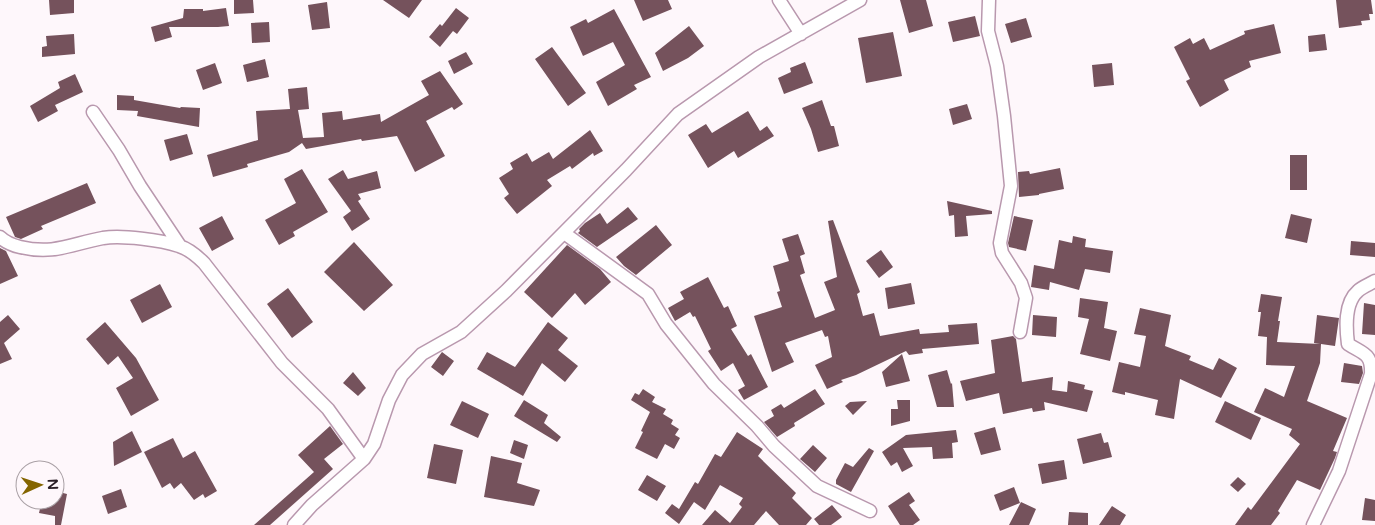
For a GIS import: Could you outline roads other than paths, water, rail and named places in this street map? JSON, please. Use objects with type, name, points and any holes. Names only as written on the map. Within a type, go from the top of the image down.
[{"type":"street","points":[[778,0],[800,34]]},
{"type":"street","points":[[294,525],[312,505],[364,459],[374,444],[389,400],[402,375],[422,354],[461,332],[506,291],[678,114],[760,57],[860,0]]},
{"type":"street","points":[[989,0],[988,31],[997,66],[1011,186],[1000,243],[1002,253],[1021,282],[1026,298],[1020,332]]},
{"type":"street","points":[[93,112],[180,246]]},
{"type":"street","points":[[564,233],[648,294],[666,324],[714,384],[816,486],[870,511]]},
{"type":"street","points":[[0,237],[9,244],[33,250],[48,251],[105,238],[140,239],[180,246],[193,253],[204,263],[282,363],[328,409],[364,459]]},
{"type":"street","points":[[1313,525],[1339,471],[1371,374],[1369,357],[1348,344],[1346,332],[1351,300],[1358,291],[1375,281]]}]
